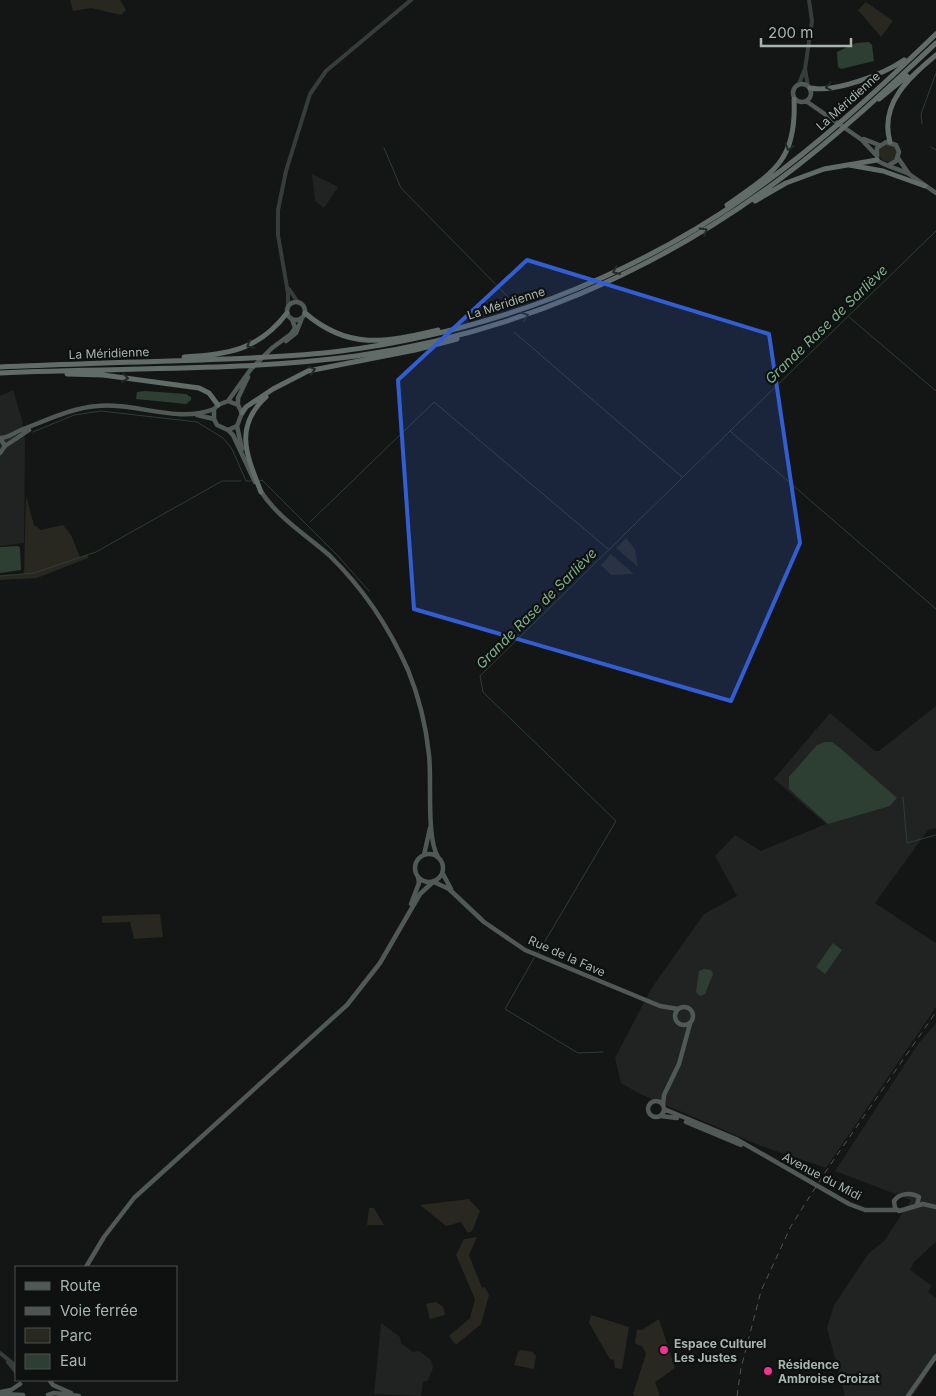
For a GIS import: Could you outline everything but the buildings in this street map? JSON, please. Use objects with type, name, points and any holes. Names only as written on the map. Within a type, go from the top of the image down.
[{"type":"highway","name":"La Méridienne","points":[[0,373],[251,362],[274,357],[340,352],[396,343],[473,325],[522,310],[586,284],[659,249],[747,196],[795,160],[936,34]]},
{"type":"highway","name":"La Méridienne","points":[[0,367],[162,362],[251,362],[271,364],[357,356],[479,330],[525,316],[600,286],[660,257],[734,212],[783,177],[870,103],[936,43]]},
{"type":"highway","points":[[809,87],[824,88],[881,74],[921,48]]},
{"type":"highway","points":[[870,103],[882,97],[936,51]]},
{"type":"highway","points":[[890,142],[888,134],[889,117],[897,92],[936,55]]},
{"type":"highway","points":[[703,224],[774,170],[784,159],[791,143],[794,99]]},
{"type":"highway","points":[[734,212],[786,183],[824,169],[876,157]]},
{"type":"highway","points":[[824,169],[848,165],[863,166],[904,177],[925,186]]},
{"type":"highway","points":[[162,362],[237,352],[258,340],[287,314]]},
{"type":"highway","points":[[304,316],[338,335],[370,340],[473,325]]},
{"type":"highway","points":[[242,413],[252,403],[297,376],[322,367],[415,350],[479,330]]},
{"type":"highway","points":[[7,373],[103,375],[180,385],[209,393],[216,407]]},
{"type":"highway","points":[[261,492],[245,446],[248,421],[259,404],[297,376]]},
{"type":"main road","points":[[810,96],[806,101],[800,102],[794,99],[792,90],[799,84],[809,87],[810,96],[821,111]]},
{"type":"main road","points":[[806,101],[854,134],[871,148],[883,164],[909,174],[936,193]]},
{"type":"main road","points":[[854,134],[879,145],[890,142],[898,149],[898,158],[909,174]]},
{"type":"main road","points":[[876,157],[879,145]]},
{"type":"main road","points":[[889,165],[898,158]]},
{"type":"main road","points":[[196,414],[228,401],[243,379],[267,352],[291,334],[295,328],[292,319],[287,314],[288,306],[297,301],[304,305],[304,316],[293,337],[269,352],[247,378],[238,398],[238,405],[242,413],[238,426],[243,455]]},
{"type":"main road","points":[[292,319],[304,316]]},
{"type":"main road","points":[[228,401],[238,405]]},
{"type":"main road","points":[[0,438],[7,438],[19,431],[80,409],[100,406],[196,414],[214,419],[222,428],[228,430],[238,426]]},
{"type":"main road","points":[[214,419],[216,407]]},
{"type":"main road","points":[[0,453],[5,446],[40,424]]},
{"type":"main road","points":[[87,1266],[110,1229],[134,1198],[347,1005],[380,963],[420,894],[442,874],[443,864],[433,844],[429,755],[422,714],[409,673],[391,635],[369,601],[344,571],[278,513],[261,492],[228,430]]},
{"type":"main road","points":[[0,438],[5,446]]},
{"type":"main road","points":[[407,914],[419,884],[415,864],[427,848],[431,809]]},
{"type":"main road","points":[[424,854],[438,856]]},
{"type":"main road","name":"Rue de la Fave","points":[[442,874],[450,888],[473,912]]},
{"type":"main road","points":[[418,877],[424,882],[433,882]]},
{"type":"main road","name":"Rue de la Fave","points":[[433,882],[449,889],[473,912],[510,941],[540,958],[660,1006],[675,1016]]},
{"type":"main road","name":"Rue de la Fave","points":[[660,1006],[678,1009]]},
{"type":"main road","points":[[669,1084],[655,1101],[648,1106],[648,1113],[654,1118],[661,1116],[664,1107],[662,1100],[679,1064],[693,1018],[692,1010],[684,1006],[678,1009],[675,1016],[680,1025],[684,1044]]},
{"type":"main road","points":[[680,1025],[690,1024]]},
{"type":"main road","points":[[655,1101],[664,1107]]},
{"type":"main road","name":"Avenue du Midi","points":[[664,1107],[736,1139],[857,1208],[906,1210],[917,1205]]},
{"type":"main road","name":"Avenue du Midi","points":[[661,1116],[681,1120],[756,1152]]},
{"type":"main road","points":[[880,1210],[898,1197],[906,1194],[920,1197],[927,1204]]},
{"type":"main road","points":[[920,1197],[917,1205],[927,1204],[936,1206]]},
{"type":"main road","points":[[894,1201],[897,1210]]},
{"type":"main road","points":[[918,1384],[936,1351]]},
{"type":"main road","points":[[908,1396],[936,1356]]},
{"type":"main road","points":[[50,1381],[48,1395],[54,1393],[77,1396]]},
{"type":"main road","points":[[51,1381],[53,1385],[77,1396]]},
{"type":"main road","points":[[20,1382],[23,1395],[0,1393],[11,1390],[20,1382]]},
{"type":"street","points":[[288,306],[278,235],[279,203],[286,171],[314,87],[326,71],[411,0]]},
{"type":"street","points":[[799,84],[805,69],[812,21],[809,0]]},
{"type":"street","points":[[805,69],[809,87]]},
{"type":"street","points":[[286,282],[297,301]]},
{"type":"street","points":[[2,1355],[15,1365]]},
{"type":"street","points":[[2,1355],[15,1371]]},
{"type":"highlighted area","points":[[527,260],[769,334],[800,543],[731,701],[414,609],[398,380]]},
{"type":"shaded area","points":[[312,174],[338,187],[324,208],[315,201]]},
{"type":"shaded area","points":[[13,390],[22,420],[25,440],[24,543],[0,546],[0,396]]},
{"type":"shaded area","points":[[936,706],[936,828],[928,830],[875,903],[936,943],[936,1007],[826,1168],[761,1146],[640,1094],[621,1083],[615,1058],[651,989],[704,914],[737,896],[715,856],[735,835],[761,851],[826,824],[774,779],[830,713],[875,751],[879,751]]},
{"type":"shaded area","points":[[936,1023],[936,1242],[914,1262],[910,1270],[932,1286],[928,1292],[936,1298],[936,1360],[913,1396],[845,1396],[827,1328],[834,1305],[869,1253],[884,1241],[911,1200],[835,1171],[918,1044]]},
{"type":"shaded area","points":[[381,1323],[400,1337],[401,1343],[413,1352],[419,1351],[431,1360],[433,1368],[428,1380],[423,1382],[421,1396],[374,1394]]},
{"type":"green space","points":[[70,0],[120,0],[126,10],[121,15],[91,8],[73,11]]},
{"type":"green space","points":[[866,2],[893,21],[881,37],[858,10]]},
{"type":"green space","points":[[884,144],[892,144],[897,149],[895,160],[884,162],[879,157],[879,149]]},
{"type":"green space","points":[[26,496],[34,525],[41,530],[63,525],[71,535],[80,557],[88,554],[88,558],[37,578],[0,580],[0,576],[3,575],[24,574]]},
{"type":"green space","points":[[626,538],[635,549],[638,567],[616,548]]},
{"type":"green space","points":[[611,554],[634,574],[611,575],[601,565]]},
{"type":"green space","points":[[160,914],[163,937],[134,939],[130,922],[102,923],[102,916]]},
{"type":"green space","points":[[469,1199],[480,1211],[472,1231],[468,1233],[461,1222],[446,1226],[420,1205]]},
{"type":"green space","points":[[369,1208],[374,1208],[384,1225],[367,1225]]},
{"type":"green space","points":[[477,1237],[469,1255],[482,1288],[485,1287],[489,1295],[481,1324],[456,1345],[449,1336],[470,1318],[475,1299],[456,1255],[464,1239]]},
{"type":"green space","points":[[436,1302],[443,1307],[445,1315],[430,1319],[426,1304]]},
{"type":"green space","points":[[591,1315],[629,1327],[622,1369],[615,1368],[614,1360],[610,1359],[589,1323]]},
{"type":"green space","points":[[659,1319],[675,1368],[655,1382],[660,1396],[635,1396],[633,1394],[646,1354],[643,1347],[635,1343],[637,1330],[642,1330]]},
{"type":"green space","points":[[521,1350],[533,1352],[536,1356],[534,1369],[514,1365],[518,1352]]},
{"type":"water","points":[[869,42],[872,45],[874,61],[841,69],[838,67],[837,52],[856,43]]},
{"type":"water","points":[[137,392],[186,394],[191,397],[191,400],[186,404],[136,399]]},
{"type":"water","points":[[18,546],[20,548],[21,570],[0,573],[0,547]]},
{"type":"water","points":[[832,742],[840,748],[897,798],[890,806],[828,824],[789,789],[789,777],[817,745]]},
{"type":"water","points":[[833,943],[842,950],[825,974],[816,967]]},
{"type":"water","points":[[704,969],[711,970],[713,974],[705,994],[700,996],[696,992],[699,971]]},
{"type":"waterway","name":"Grande Rase de Sarliève","points":[[922,124],[921,114],[936,73]]},
{"type":"waterway","name":"Grande Rase de Sarliève","points":[[931,147],[936,150]]},
{"type":"waterway","points":[[384,148],[401,188],[512,301]]},
{"type":"waterway","name":"Grande Rase de Sarliève","points":[[936,231],[730,431],[936,609]]},
{"type":"waterway","points":[[849,317],[936,391]]},
{"type":"waterway","points":[[514,332],[682,477]]},
{"type":"waterway","points":[[310,522],[434,402],[608,549]]},
{"type":"waterway","points":[[33,432],[74,415],[101,411],[197,422],[223,438],[232,449],[246,481],[252,481]]},
{"type":"waterway","name":"Grande Rase de Sarliève","points":[[538,953],[616,821],[483,692],[480,676],[730,431]]},
{"type":"waterway","points":[[259,481],[262,480],[307,525]]},
{"type":"waterway","points":[[0,576],[34,573],[96,552],[222,481],[241,481]]},
{"type":"waterway","points":[[307,525],[369,591]]},
{"type":"waterway","points":[[903,797],[907,843],[936,835]]},
{"type":"waterway","name":"Grande Rase de Sarliève","points":[[534,958],[505,1009],[578,1053],[603,1052]]},
{"type":"railway","points":[[737,1396],[741,1368],[761,1291],[791,1226],[826,1171],[936,1012]]},
{"type":"place","name":"Espace Culturel Les Justes","points":[[664,1350]]},
{"type":"place","name":"Résidence Ambroise Croizat","points":[[768,1371]]}]
